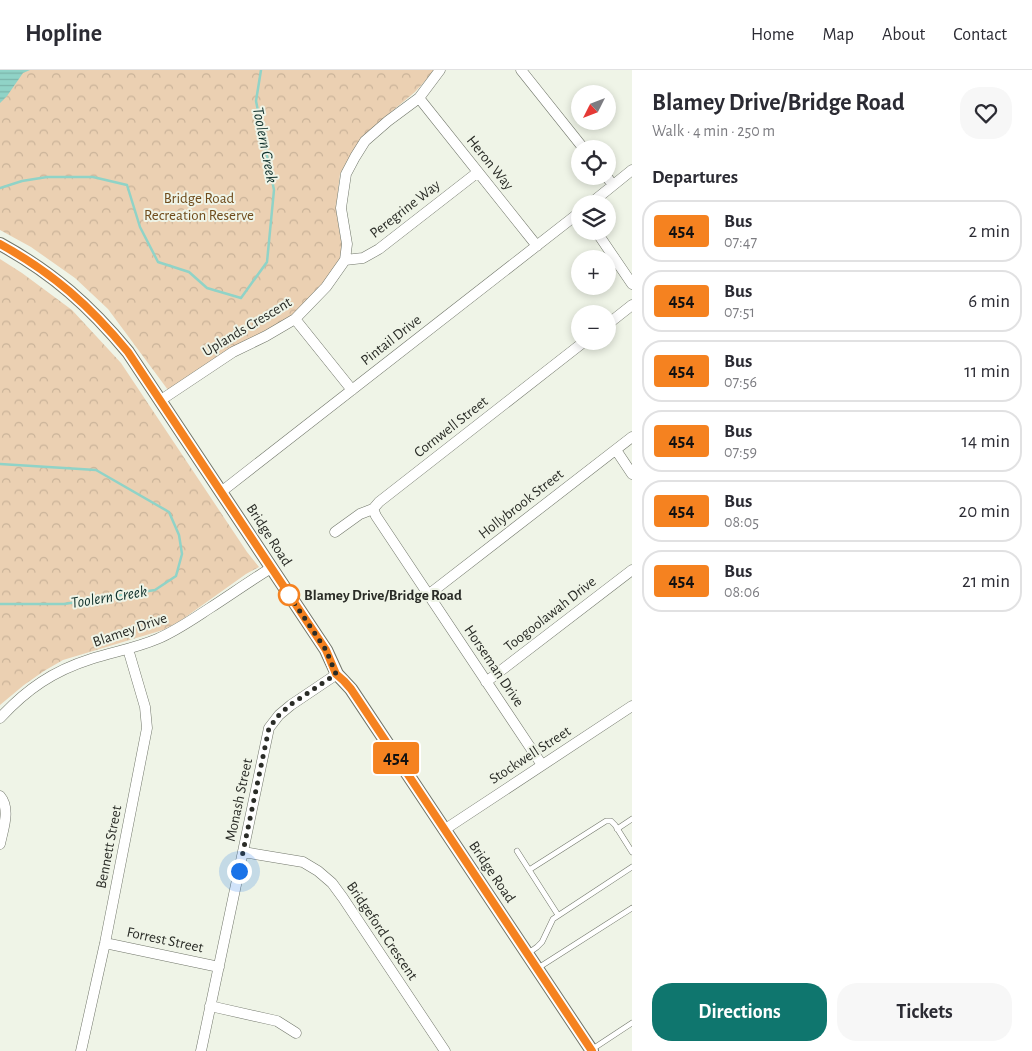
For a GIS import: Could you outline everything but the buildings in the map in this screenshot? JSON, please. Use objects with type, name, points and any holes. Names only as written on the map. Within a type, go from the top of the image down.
[{"type":"street","points":[[345,260],[347,244],[341,208],[346,174],[365,141],[419,98],[440,70]]},
{"type":"street","points":[[522,70],[577,140]]},
{"type":"street","name":"Heron Way","points":[[419,98],[537,246]]},
{"type":"street","points":[[616,183],[632,170]]},
{"type":"street","name":"Peregrine Way","points":[[345,260],[363,258],[379,249],[478,172]]},
{"type":"street","points":[[601,195],[614,185]]},
{"type":"street","name":"Pintail Drive","points":[[220,492],[571,219]]},
{"type":"street","points":[[602,240],[632,284]]},
{"type":"street","name":"Bridge Road","points":[[4,246],[56,279],[87,306],[128,352],[326,650],[336,674],[351,689],[592,1050]]},
{"type":"street","name":"Uplands Crescent","points":[[161,400],[233,352],[295,319],[326,287],[345,260]]},
{"type":"street","points":[[616,318],[632,305]]},
{"type":"street","points":[[295,319],[352,390]]},
{"type":"street","name":"Cornwell Street","points":[[335,532],[360,514],[373,509],[379,502],[573,350]]},
{"type":"street","name":"Hollybrook Street","points":[[428,595],[632,437]]},
{"type":"street","points":[[616,450],[632,474]]},
{"type":"street","name":"Horseman Drive","points":[[373,509],[542,765]]},
{"type":"street","name":"Blamey Drive","points":[[0,718],[20,698],[49,677],[92,658],[158,639],[181,627],[271,568]]},
{"type":"street","name":"Toogoolawah Drive","points":[[486,682],[632,570]]},
{"type":"street","name":"Bennett Street","points":[[81,1051],[105,943],[148,728],[145,707],[128,649]]},
{"type":"street","name":"Monash Street","points":[[201,1051],[269,728],[290,705],[336,674]]},
{"type":"street","name":"Stockwell Street","points":[[444,830],[632,706]]},
{"type":"street","points":[[0,796],[5,805],[6,817],[0,844]]},
{"type":"street","name":"Bridgeford Crescent","points":[[243,852],[303,862],[318,871],[332,883],[445,1051]]},
{"type":"street","name":"Forrest Street","points":[[105,943],[219,967]]},
{"type":"street","points":[[210,1006],[277,1022],[296,1033]]},
{"type":"lane","points":[[617,828],[632,819]]},
{"type":"lane","points":[[529,870],[601,823],[611,820],[632,852]]},
{"type":"lane","points":[[517,851],[558,916]]},
{"type":"lane","points":[[527,954],[542,942],[553,919],[632,867]]},
{"type":"lane","points":[[537,969],[632,908]]},
{"type":"lane","points":[[592,1050],[632,1023]]},
{"type":"green space","name":"Bridge Road Recreation Reserve","points":[[0,70],[435,70],[415,92],[363,138],[340,174],[336,209],[342,246],[341,258],[323,283],[293,315],[168,390],[108,309],[75,278],[31,247],[0,230]]},
{"type":"green space","points":[[0,259],[72,310],[121,363],[247,552],[259,567],[246,574],[180,621],[163,630],[63,660],[24,685],[0,705]]},
{"type":"water","points":[[0,70],[30,70],[23,73],[0,103]]},
{"type":"waterway","name":"Toolern Creek","points":[[0,188],[22,181],[47,177],[93,177],[127,185],[140,227],[158,262],[189,272],[207,288],[241,298],[267,262],[274,190],[256,101],[261,70]]},
{"type":"waterway","name":"Toolern Creek","points":[[0,464],[96,470],[169,512],[179,535],[182,554],[176,576],[155,590],[64,604],[0,604]]},
{"type":"bus line","name":"454","points":[[0,244],[56,279],[87,306],[128,352],[326,650],[336,674],[351,689],[592,1051]]},
{"type":"place","name":"Blamey Drive/Bridge Road","points":[[289,595]]},
{"type":"route","points":[[239,871],[269,728],[290,705],[336,674],[326,650],[289,595]]}]
